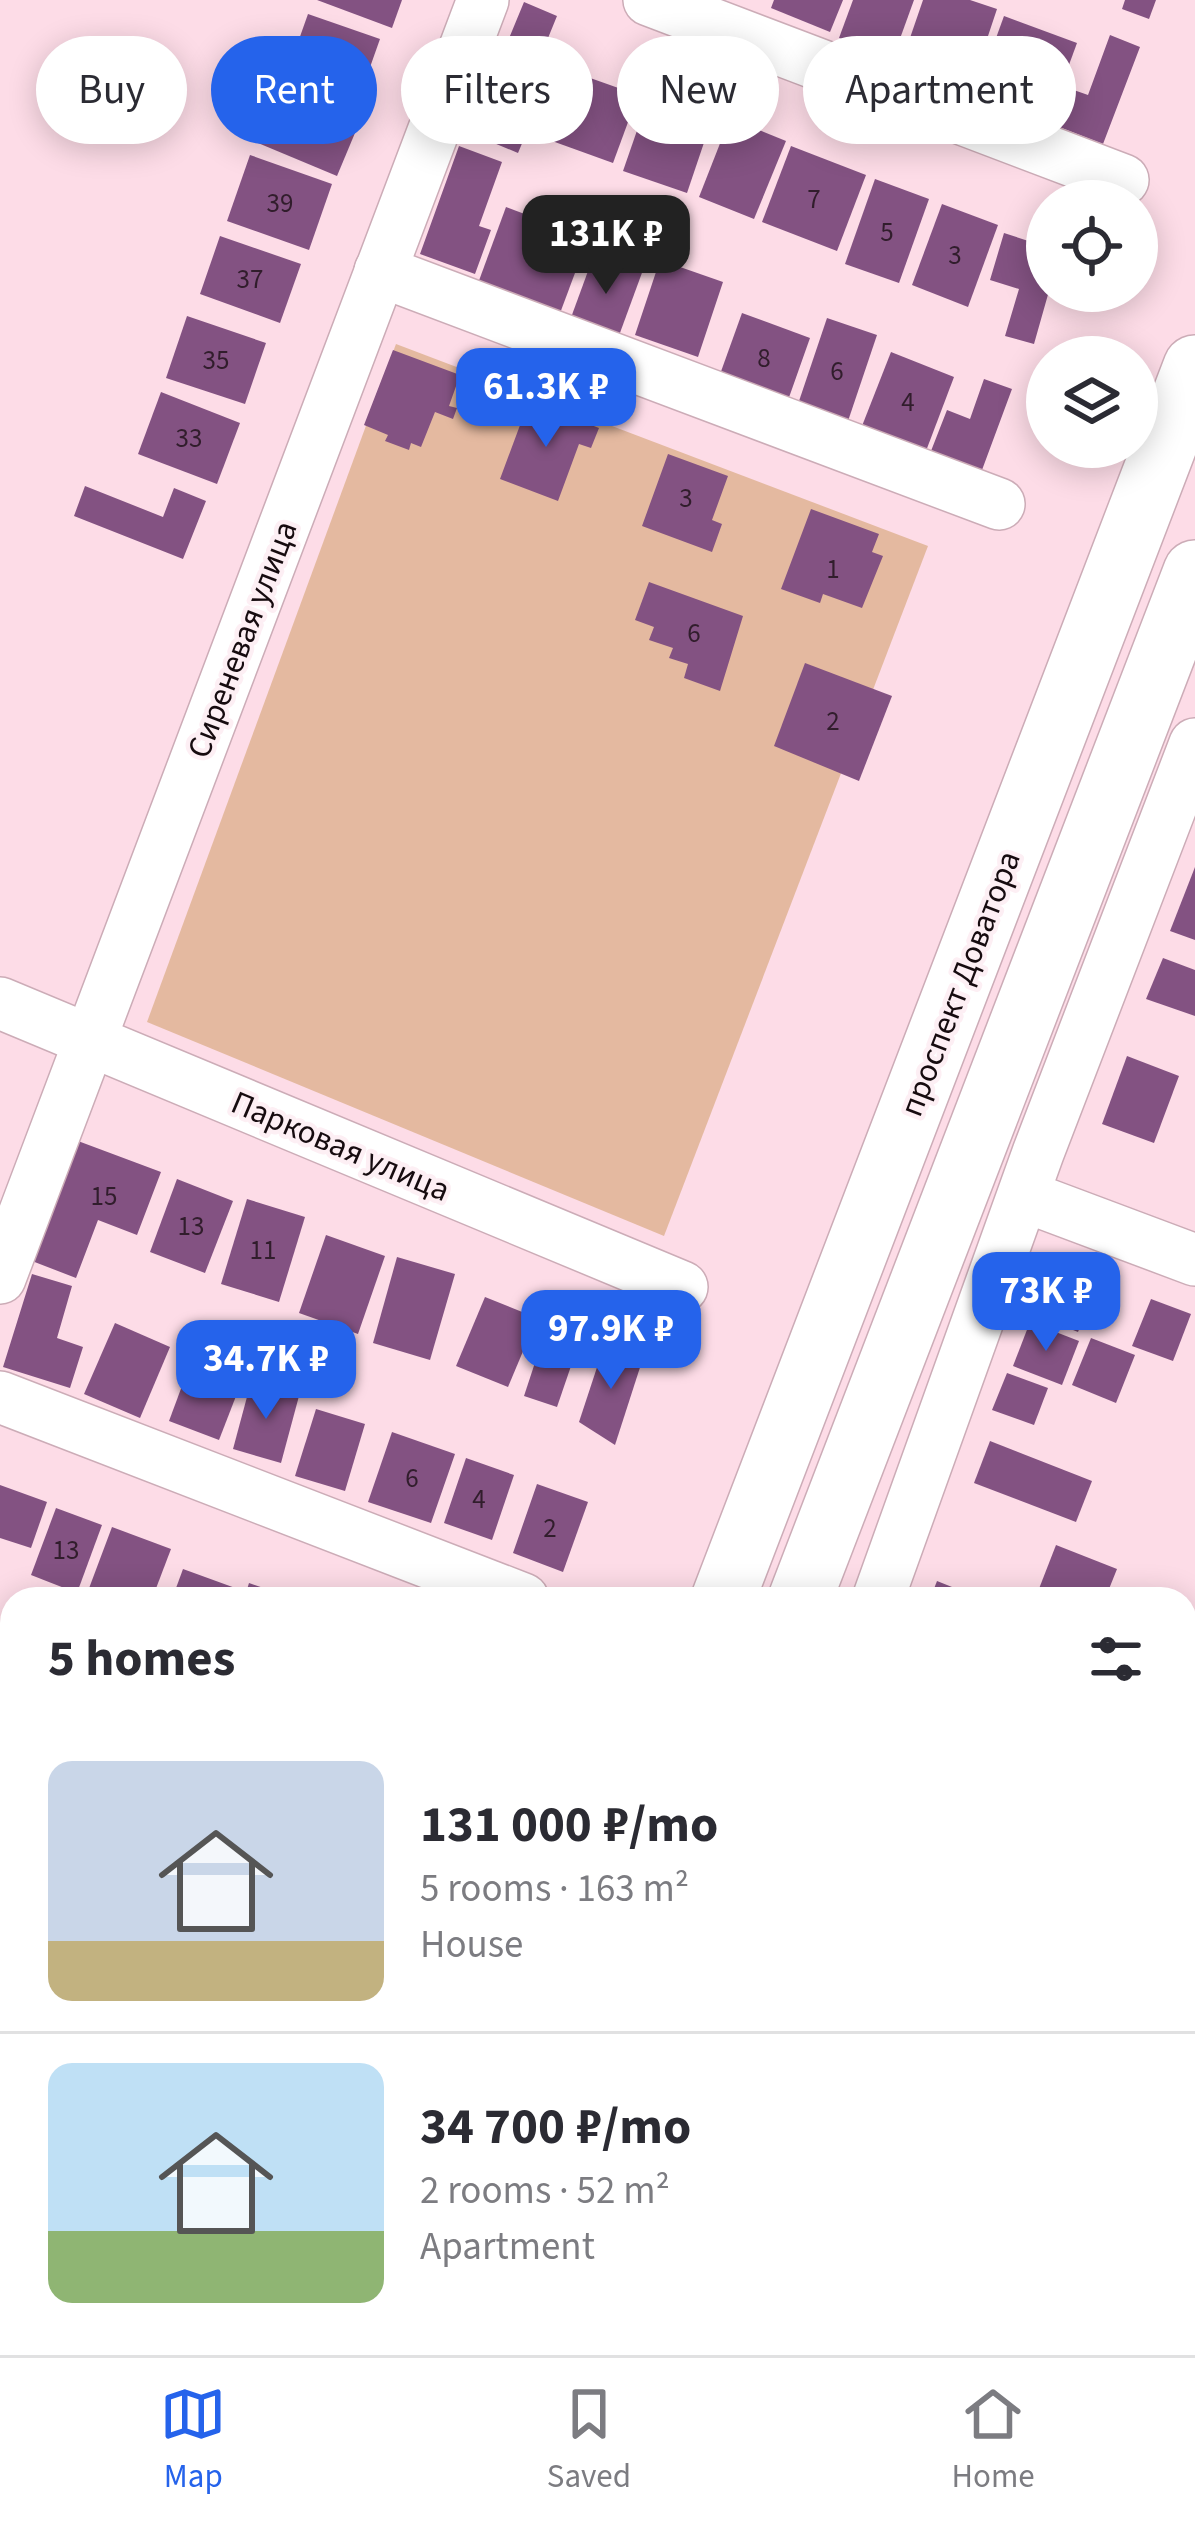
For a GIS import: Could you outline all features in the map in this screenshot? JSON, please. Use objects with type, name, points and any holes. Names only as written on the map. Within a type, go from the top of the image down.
[{"type":"main road","name":"проспект Доватора","points":[[728,1587],[1195,367]]},
{"type":"main road","points":[[805,1587],[1195,572]]},
{"type":"street","name":"Сиреневая улица","points":[[0,1279],[483,0]]},
{"type":"street","points":[[649,0],[1123,180]]},
{"type":"street","points":[[380,271],[999,504]]},
{"type":"street","points":[[882,1587],[1195,743]]},
{"type":"street","name":"Парковая улица","points":[[0,1003],[682,1287]]},
{"type":"street","points":[[1024,1196],[1195,1260]]},
{"type":"street","points":[[0,1397],[493,1587]]},
{"type":"shaded area","points":[[396,344],[928,546],[664,1236],[147,1022]]},
{"type":"building","points":[[317,0],[402,0],[392,28]]},
{"type":"building","points":[[774,0],[843,0],[830,32],[771,8]]},
{"type":"building","points":[[853,0],[914,0],[901,36],[840,36]]},
{"type":"building","points":[[923,0],[970,0],[997,9],[988,36],[911,36]]},
{"type":"building","points":[[1125,0],[1156,0],[1149,19],[1122,9]]},
{"type":"building","points":[[524,2],[557,16],[549,36],[510,36]]},
{"type":"building","points":[[308,14],[371,36],[300,36]]},
{"type":"building","points":[[1004,16],[1058,36],[997,36]]},
{"type":"building","points":[[1110,35],[1140,47],[1103,144],[1076,134],[1076,91],[1088,95]]},
{"type":"building","points":[[593,79],[617,88],[620,144],[613,163],[560,144],[593,144]]},
{"type":"building","points":[[786,141],[754,219],[699,197],[720,144]]},
{"type":"building","points":[[260,144],[350,144],[337,176]]},
{"type":"building","points":[[496,144],[522,144],[518,153]]},
{"type":"building","points":[[632,144],[704,144],[687,193],[623,171]]},
{"type":"building","points":[[459,146],[502,162],[479,226],[491,230],[475,274],[420,254]]},
{"type":"building","points":[[791,146],[866,175],[837,251],[762,222]]},
{"type":"building","points":[[250,155],[332,184],[309,250],[227,221]]},
{"type":"building","points":[[875,179],[929,199],[899,283],[845,264]]},
{"type":"building","points":[[942,204],[998,225],[968,307],[912,285]]},
{"type":"building","points":[[506,207],[588,238],[559,316],[477,286]]},
{"type":"building","points":[[1004,233],[1026,240],[1026,312],[1043,312],[1036,336],[1026,336],[1026,342],[1005,336],[1019,289],[990,280]]},
{"type":"building","points":[[220,236],[301,264],[280,323],[200,294]]},
{"type":"building","points":[[595,252],[643,270],[617,341],[569,323]]},
{"type":"building","points":[[660,260],[723,282],[698,357],[635,335]]},
{"type":"building","points":[[742,313],[810,338],[787,403],[719,377]]},
{"type":"building","points":[[187,316],[266,343],[245,404],[166,378]]},
{"type":"building","points":[[827,318],[877,335],[847,424],[797,407]]},
{"type":"building","points":[[393,350],[460,375],[449,406],[457,408],[453,419],[435,412],[421,447],[411,443],[409,450],[385,441],[388,435],[364,425]]},
{"type":"building","points":[[891,352],[954,377],[926,451],[862,426]]},
{"type":"building","points":[[984,379],[1012,389],[982,470],[931,451],[947,410],[970,419]]},
{"type":"building","points":[[161,392],[240,423],[217,484],[138,454]]},
{"type":"building","points":[[529,401],[599,428],[591,448],[579,444],[558,501],[500,479]]},
{"type":"building","points":[[668,454],[728,476],[712,520],[722,524],[712,552],[642,526]]},
{"type":"building","points":[[85,486],[163,517],[174,488],[206,501],[183,559],[74,516]]},
{"type":"building","points":[[811,509],[879,534],[872,552],[883,556],[862,608],[823,594],[820,603],[781,589]]},
{"type":"building","points":[[649,582],[743,616],[720,691],[684,678],[688,664],[669,658],[673,648],[649,640],[654,627],[635,620]]},
{"type":"building","points":[[805,663],[892,696],[859,781],[774,746]]},
{"type":"building","points":[[1195,867],[1195,940],[1170,931]]},
{"type":"building","points":[[1163,958],[1195,970],[1195,1016],[1146,999]]},
{"type":"building","points":[[1127,1056],[1179,1076],[1154,1143],[1102,1124]]},
{"type":"building","points":[[78,1141],[161,1172],[137,1235],[98,1220],[76,1278],[32,1261]]},
{"type":"building","points":[[177,1179],[233,1201],[205,1273],[150,1252]]},
{"type":"building","points":[[247,1199],[305,1217],[279,1302],[221,1284]]},
{"type":"building","points":[[326,1235],[385,1256],[358,1334],[299,1313]]},
{"type":"building","points":[[397,1257],[455,1274],[430,1360],[373,1343]]},
{"type":"building","points":[[1052,1264],[1098,1282],[1078,1332],[1033,1314]]},
{"type":"building","points":[[32,1274],[72,1286],[57,1338],[83,1347],[70,1388],[3,1367]]},
{"type":"building","points":[[485,1297],[537,1318],[508,1387],[456,1366]]},
{"type":"building","points":[[1151,1299],[1191,1314],[1173,1361],[1132,1346]]},
{"type":"building","points":[[550,1317],[584,1328],[557,1407],[524,1396]]},
{"type":"building","points":[[1030,1322],[1079,1341],[1062,1385],[1013,1366]]},
{"type":"building","points":[[115,1323],[170,1347],[140,1418],[84,1394]]},
{"type":"building","points":[[1091,1338],[1135,1355],[1116,1403],[1072,1385]]},
{"type":"building","points":[[605,1343],[644,1355],[615,1445],[579,1422]]},
{"type":"building","points":[[192,1359],[243,1378],[219,1440],[169,1421]]},
{"type":"building","points":[[1007,1373],[1048,1388],[1034,1425],[992,1410]]},
{"type":"building","points":[[251,1382],[299,1396],[281,1463],[233,1449]]},
{"type":"building","points":[[316,1409],[365,1424],[345,1491],[295,1476]]},
{"type":"building","points":[[392,1432],[455,1454],[431,1523],[368,1502]]},
{"type":"building","points":[[990,1441],[1092,1481],[1076,1522],[974,1483]]},
{"type":"building","points":[[466,1458],[514,1475],[492,1540],[444,1523]]},
{"type":"building","points":[[537,1484],[588,1502],[563,1572],[513,1553]]},
{"type":"building","points":[[0,1485],[47,1502],[31,1548],[0,1538]]},
{"type":"building","points":[[56,1508],[102,1525],[79,1587],[62,1587],[31,1575]]},
{"type":"building","points":[[112,1527],[171,1549],[157,1587],[90,1587]]},
{"type":"building","points":[[1056,1545],[1117,1569],[1110,1587],[1040,1587]]},
{"type":"building","points":[[183,1569],[232,1587],[176,1587]]}]
